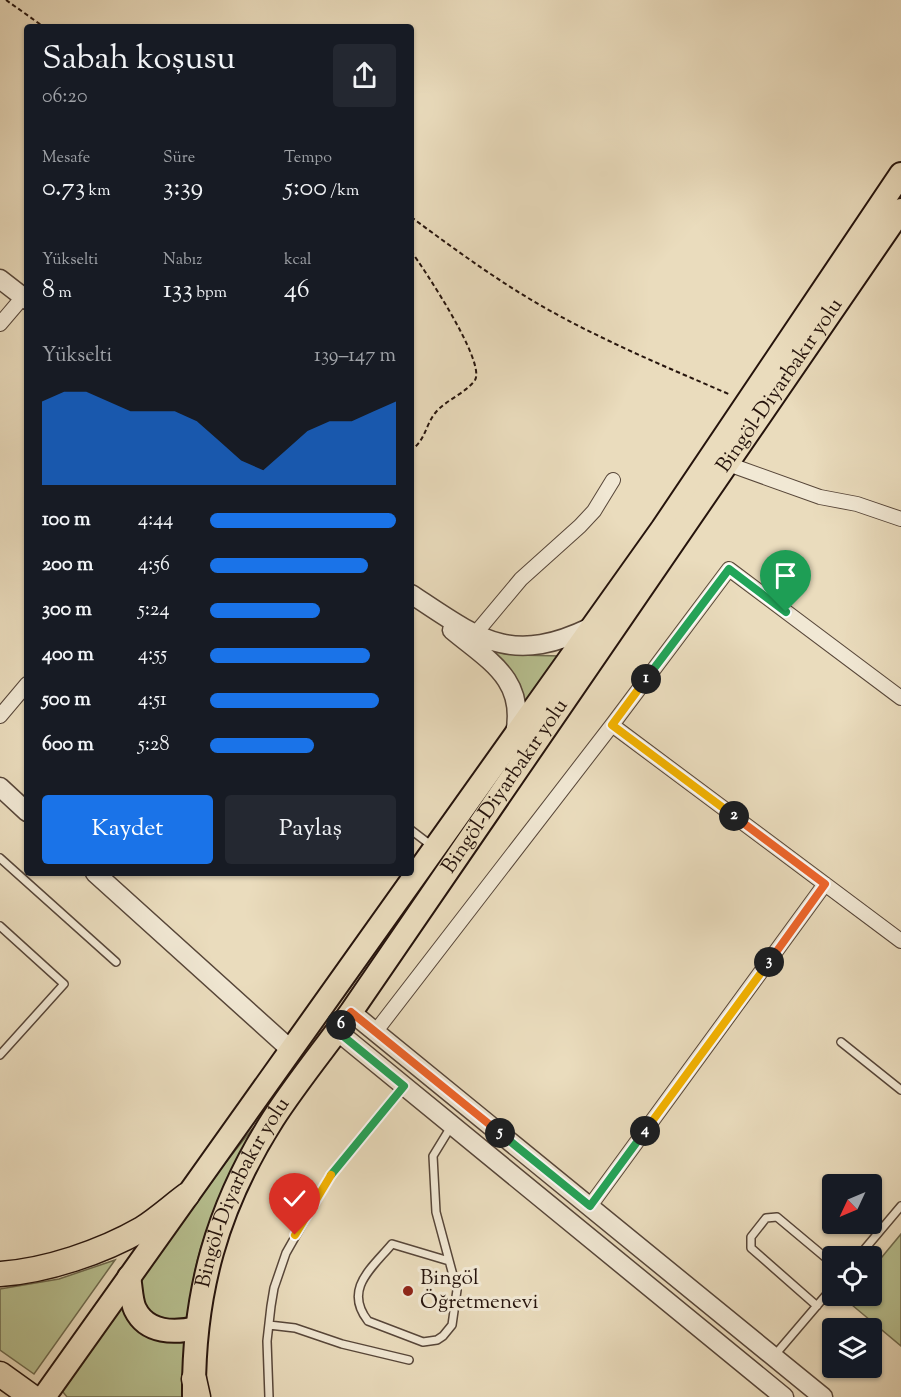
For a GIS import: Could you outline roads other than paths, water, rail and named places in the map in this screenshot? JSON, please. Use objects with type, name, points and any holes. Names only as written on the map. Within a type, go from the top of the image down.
[{"type":"highway","points":[[0,1274],[56,1263],[109,1246],[144,1228],[187,1195]]},
{"type":"highway","points":[[0,1374],[32,1397]]},
{"type":"main road","name":"Bingöl-Diyarbakır yolu","points":[[44,1397],[662,529],[901,174]]},
{"type":"main road","name":"Bingöl-Diyarbakır yolu","points":[[195,1391],[197,1328],[211,1251],[228,1203],[273,1120],[351,1012],[901,210]]},
{"type":"main road","points":[[129,1277],[135,1309],[145,1322],[159,1330],[177,1332],[197,1328]]},
{"type":"street","points":[[0,279],[24,297]]},
{"type":"street","points":[[0,324],[24,299]]},
{"type":"street","points":[[728,464],[820,497],[857,504],[901,519]]},
{"type":"street","points":[[476,634],[522,579],[594,511],[613,480]]},
{"type":"street","points":[[376,1031],[729,569],[901,698]]},
{"type":"street","points":[[414,597],[476,634],[501,644],[520,647],[553,643],[591,627]]},
{"type":"street","points":[[414,598],[504,675],[518,706],[515,734]]},
{"type":"street","points":[[0,716],[24,688]]},
{"type":"street","points":[[612,725],[901,941]]},
{"type":"street","points":[[0,788],[24,809]]},
{"type":"street","points":[[98,876],[291,1050]]},
{"type":"street","points":[[590,1206],[825,884]]},
{"type":"street","points":[[351,1012],[823,1397]]},
{"type":"street","points":[[337,1031],[784,1397]]},
{"type":"lane","points":[[414,832],[434,848]]},
{"type":"lane","points":[[0,858],[116,962]]},
{"type":"lane","points":[[0,926],[64,984],[0,1054]]},
{"type":"lane","points":[[841,1042],[901,1090]]},
{"type":"lane","points":[[269,1397],[267,1341],[271,1306],[280,1271],[295,1235],[341,1160],[404,1086]]},
{"type":"lane","points":[[449,1261],[392,1244],[360,1283],[358,1297],[364,1316],[368,1321],[417,1340],[430,1342],[443,1336],[452,1325],[457,1290],[436,1212],[433,1156],[452,1125]]},
{"type":"lane","points":[[867,1246],[901,1206]]},
{"type":"lane","points":[[817,1306],[751,1248],[751,1237],[766,1218],[777,1217],[822,1255]]},
{"type":"lane","points":[[774,1356],[822,1300]]},
{"type":"lane","points":[[269,1325],[295,1328],[342,1344],[409,1360]]},
{"type":"place","name":"Bingöl Öğretmenevi","points":[[408,1291]]}]
